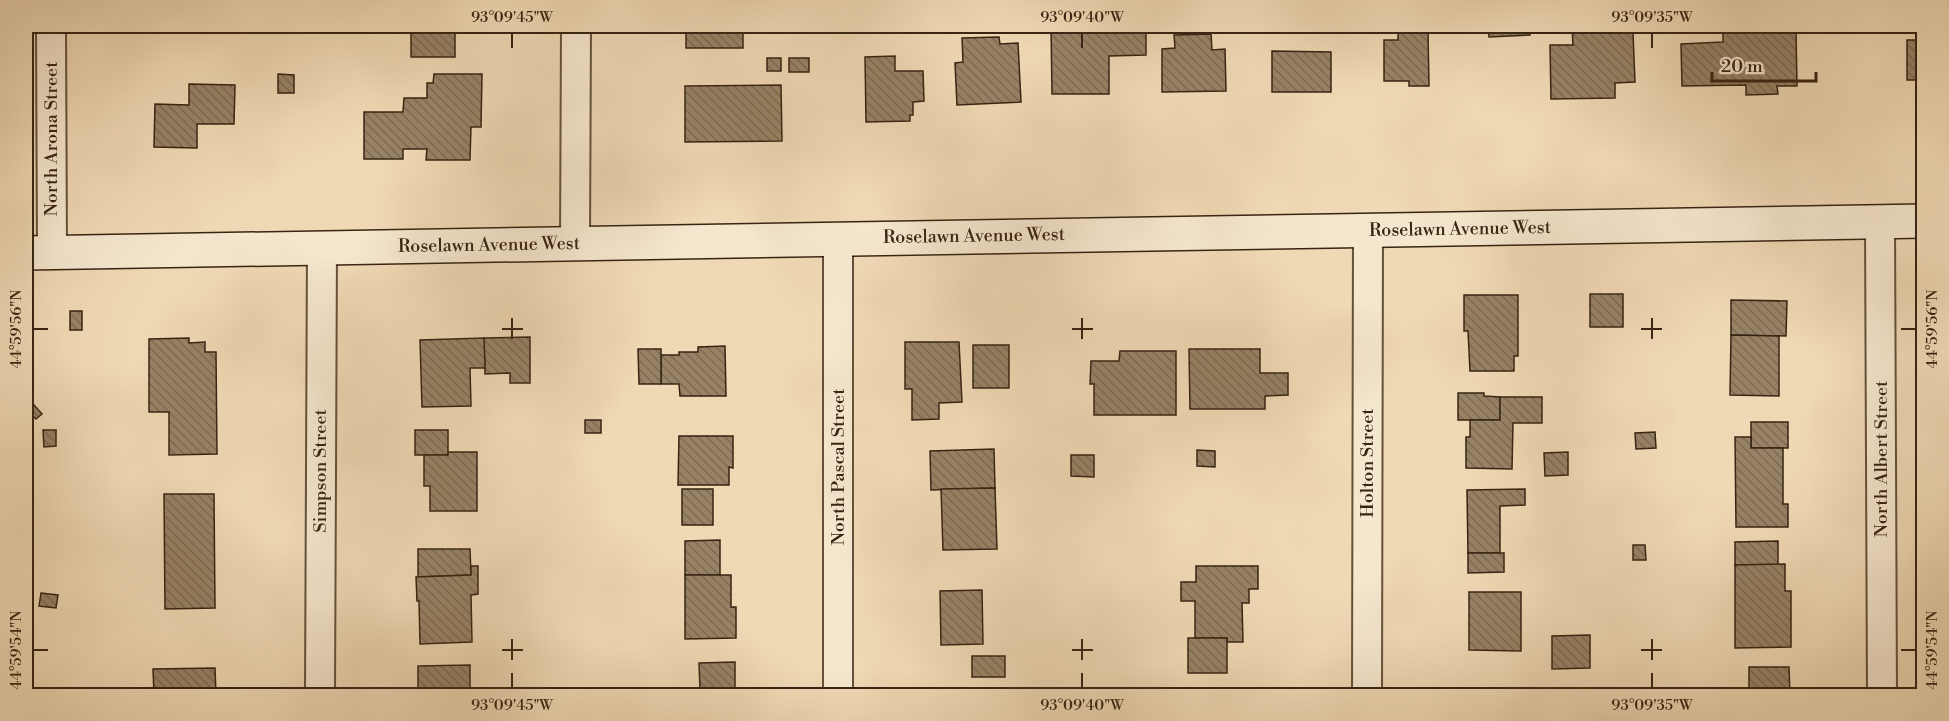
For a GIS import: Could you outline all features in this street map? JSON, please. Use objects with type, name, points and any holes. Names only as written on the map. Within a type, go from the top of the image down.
[{"type":"street","name":"North Arona Street","points":[[39,253],[51,26]]},
{"type":"street","points":[[575,245],[576,26]]},
{"type":"street","name":"Roselawn Avenue West","points":[[39,253],[1923,221]]},
{"type":"street","name":"North Albert Street","points":[[1880,222],[1882,696]]},
{"type":"street","name":"Holton Street","points":[[1367,696],[1368,231]]},
{"type":"street","name":"North Pascal Street","points":[[838,238],[838,696]]},
{"type":"street","name":"Simpson Street","points":[[320,696],[322,247]]},
{"type":"building","points":[[148,26],[200,26],[200,29],[148,28]]},
{"type":"building","points":[[411,26],[455,26],[455,57],[411,57]]},
{"type":"building","points":[[686,26],[743,26],[743,48],[686,48]]},
{"type":"building","points":[[1051,26],[1146,26],[1146,55],[1109,56],[1109,94],[1052,94]]},
{"type":"building","points":[[1488,26],[1529,26],[1530,35],[1489,37]]},
{"type":"building","points":[[1572,26],[1613,26],[1614,33],[1633,33],[1635,82],[1615,83],[1615,98],[1551,99],[1550,45],[1573,45]]},
{"type":"building","points":[[1747,26],[1776,26],[1776,32],[1796,31],[1797,86],[1777,86],[1778,94],[1746,95],[1746,85],[1682,86],[1681,44],[1723,42],[1723,33],[1747,33]]},
{"type":"building","points":[[1398,32],[1428,32],[1429,86],[1409,86],[1409,81],[1384,81],[1384,40],[1398,40]]},
{"type":"building","points":[[1211,34],[1212,50],[1225,49],[1226,91],[1162,92],[1162,49],[1175,48],[1174,35]]},
{"type":"building","points":[[999,37],[1000,44],[1018,43],[1021,102],[957,105],[955,63],[963,62],[962,38]]},
{"type":"building","points":[[1907,40],[1924,40],[1924,80],[1907,80]]},
{"type":"building","points":[[1272,51],[1331,52],[1331,92],[1272,92]]},
{"type":"building","points":[[895,56],[895,71],[923,71],[924,101],[913,102],[913,115],[910,115],[910,121],[866,122],[865,57]]},
{"type":"building","points":[[767,58],[781,58],[781,71],[767,71]]},
{"type":"building","points":[[789,58],[809,58],[809,72],[789,72]]},
{"type":"building","points":[[278,74],[294,75],[294,93],[278,93]]},
{"type":"building","points":[[434,74],[482,74],[481,127],[471,127],[470,160],[426,160],[427,149],[403,149],[403,159],[364,159],[364,112],[403,112],[404,98],[427,98],[427,83],[433,83]]},
{"type":"building","points":[[189,84],[235,85],[234,124],[197,124],[197,148],[154,147],[155,104],[189,105]]},
{"type":"building","points":[[781,85],[782,141],[685,142],[685,86]]},
{"type":"building","points":[[1590,294],[1623,294],[1623,327],[1590,327]]},
{"type":"building","points":[[1464,295],[1518,295],[1518,356],[1514,356],[1514,371],[1470,371],[1468,331],[1464,331]]},
{"type":"building","points":[[1731,300],[1787,301],[1786,336],[1731,335]]},
{"type":"building","points":[[70,311],[82,311],[82,330],[70,330]]},
{"type":"building","points":[[1731,335],[1779,336],[1779,396],[1730,395]]},
{"type":"building","points":[[530,337],[530,383],[510,383],[510,373],[485,374],[484,338]]},
{"type":"building","points":[[189,338],[189,343],[205,342],[205,352],[216,352],[217,454],[169,455],[169,412],[149,412],[149,339]]},
{"type":"building","points":[[484,338],[485,368],[470,368],[471,406],[422,407],[420,340]]},
{"type":"building","points":[[905,342],[959,342],[962,402],[939,403],[939,419],[912,420],[912,389],[905,389]]},
{"type":"building","points":[[973,345],[1009,345],[1009,388],[973,388]]},
{"type":"building","points":[[725,346],[726,396],[680,396],[679,384],[661,384],[661,355],[698,352],[698,347]]},
{"type":"building","points":[[638,349],[661,349],[661,384],[639,384]]},
{"type":"building","points":[[1189,349],[1260,349],[1260,373],[1288,373],[1288,395],[1265,396],[1265,409],[1190,409]]},
{"type":"building","points":[[1120,351],[1176,351],[1176,415],[1094,415],[1094,384],[1090,384],[1091,361],[1119,361]]},
{"type":"building","points":[[1458,393],[1484,393],[1484,396],[1500,397],[1500,420],[1458,420]]},
{"type":"building","points":[[1500,397],[1542,397],[1542,423],[1513,423],[1512,469],[1466,468],[1466,437],[1470,437],[1470,420],[1500,420]]},
{"type":"building","points":[[34,405],[42,414],[36,419],[28,411]]},
{"type":"building","points":[[585,420],[601,420],[601,433],[585,433]]},
{"type":"building","points":[[1751,422],[1788,422],[1788,448],[1751,448]]},
{"type":"building","points":[[43,430],[56,430],[56,446],[44,447]]},
{"type":"building","points":[[415,430],[448,430],[448,455],[415,455]]},
{"type":"building","points":[[1655,432],[1656,448],[1636,449],[1635,433]]},
{"type":"building","points":[[679,436],[733,436],[733,468],[729,467],[729,485],[678,485]]},
{"type":"building","points":[[1735,437],[1751,437],[1751,448],[1783,448],[1783,504],[1788,504],[1788,527],[1736,527]]},
{"type":"building","points":[[994,449],[995,488],[931,490],[930,451]]},
{"type":"building","points":[[1197,450],[1215,451],[1215,467],[1197,466]]},
{"type":"building","points":[[448,452],[477,452],[477,511],[430,511],[430,486],[424,486],[424,455],[448,455]]},
{"type":"building","points":[[1568,452],[1568,475],[1545,476],[1544,453]]},
{"type":"building","points":[[1071,455],[1094,455],[1094,477],[1071,476]]},
{"type":"building","points":[[995,488],[997,549],[943,550],[941,489]]},
{"type":"building","points":[[682,489],[713,489],[713,525],[682,525]]},
{"type":"building","points":[[1525,489],[1525,505],[1500,506],[1500,553],[1468,553],[1467,490]]},
{"type":"building","points":[[164,494],[214,494],[215,608],[165,609]]},
{"type":"building","points":[[720,540],[720,575],[685,575],[685,541]]},
{"type":"building","points":[[1778,541],[1778,565],[1735,565],[1735,542]]},
{"type":"building","points":[[1633,545],[1645,545],[1646,560],[1633,560]]},
{"type":"building","points":[[418,549],[470,549],[471,575],[418,577]]},
{"type":"building","points":[[1468,553],[1504,553],[1504,572],[1468,573]]},
{"type":"building","points":[[1785,564],[1785,591],[1791,591],[1791,647],[1735,648],[1735,565]]},
{"type":"building","points":[[471,566],[478,566],[478,594],[471,595],[472,642],[420,644],[416,577],[471,575]]},
{"type":"building","points":[[1196,566],[1258,566],[1258,589],[1249,589],[1249,603],[1242,603],[1243,642],[1227,642],[1227,638],[1195,638],[1195,601],[1181,601],[1181,582],[1196,582]]},
{"type":"building","points":[[685,575],[731,575],[731,607],[736,607],[736,638],[685,639]]},
{"type":"building","points":[[982,590],[983,644],[941,645],[940,591]]},
{"type":"building","points":[[1469,592],[1521,592],[1521,651],[1469,650]]},
{"type":"building","points":[[41,593],[58,595],[56,608],[39,606]]},
{"type":"building","points":[[1590,635],[1590,668],[1552,669],[1552,636]]},
{"type":"building","points":[[1188,638],[1227,638],[1227,673],[1188,673]]},
{"type":"building","points":[[972,656],[1005,656],[1005,677],[972,677]]},
{"type":"building","points":[[735,662],[735,689],[700,689],[699,663]]},
{"type":"building","points":[[470,665],[470,696],[423,696],[423,694],[418,694],[418,666]]},
{"type":"building","points":[[1749,667],[1789,667],[1790,696],[1749,696]]},
{"type":"building","points":[[215,668],[216,696],[160,696],[160,694],[154,694],[153,669]]},
{"type":"building","points":[[682,689],[735,689],[735,696],[682,696]]},
{"type":"building","points":[[1186,690],[1256,691],[1256,696],[1186,696]]},
{"type":"building","points":[[1473,690],[1509,690],[1509,694],[1534,696],[1473,696]]},
{"type":"building","points":[[1738,690],[1749,690],[1749,696],[1738,696]]}]
